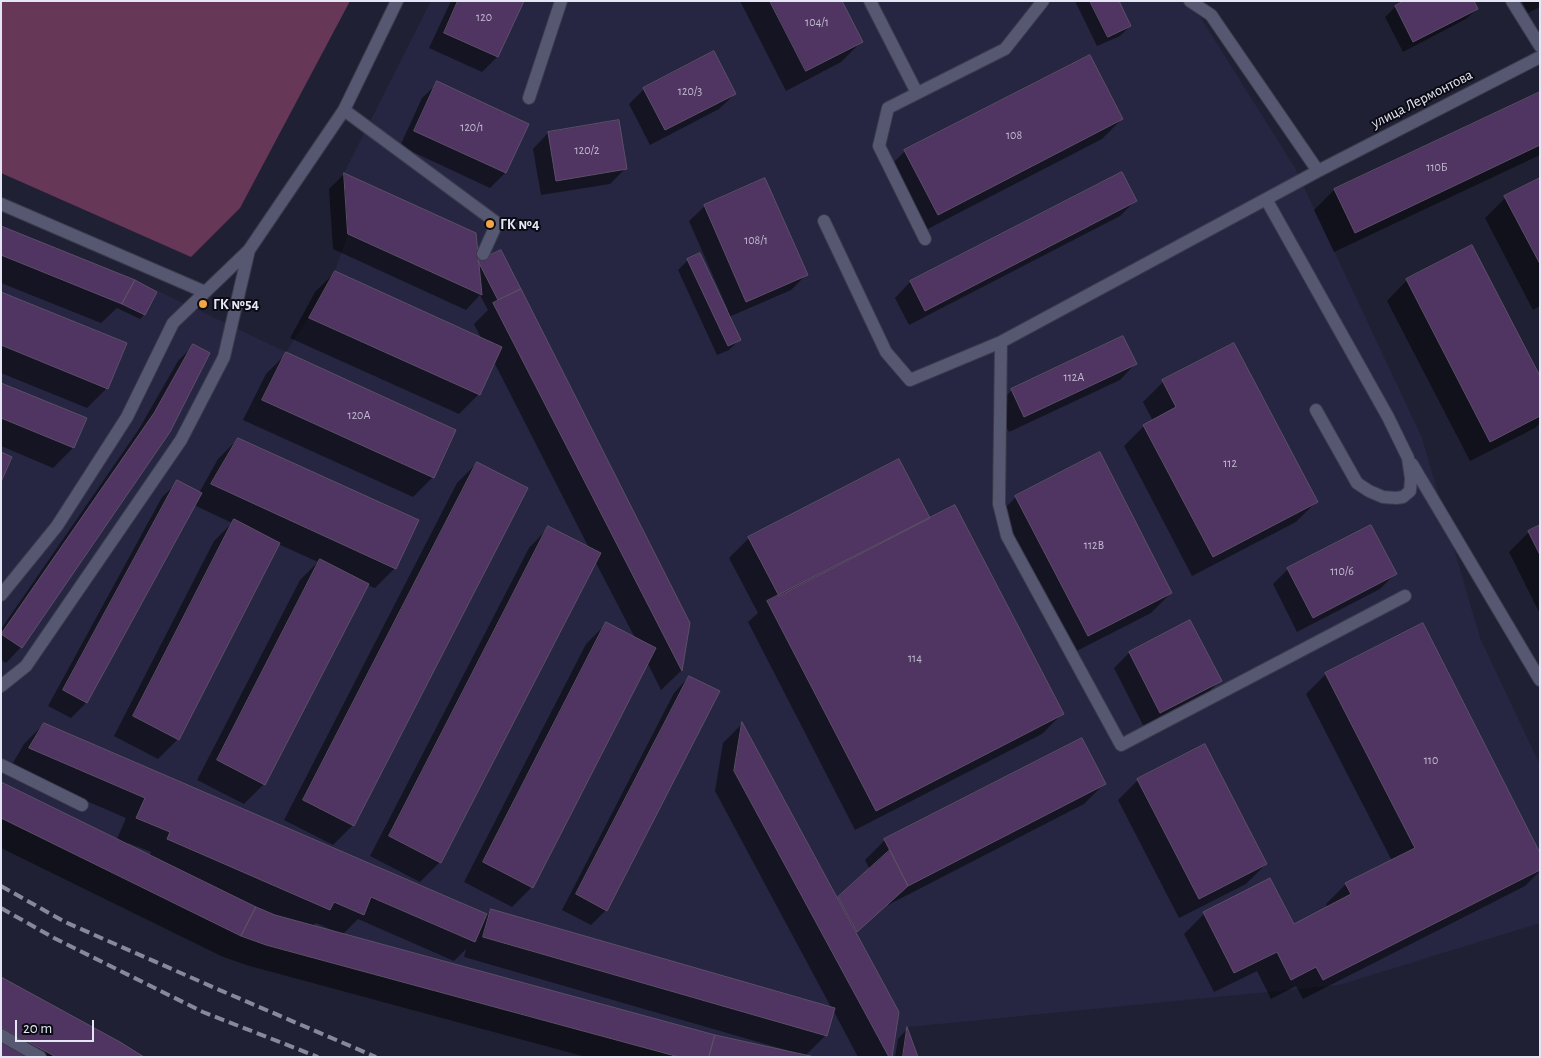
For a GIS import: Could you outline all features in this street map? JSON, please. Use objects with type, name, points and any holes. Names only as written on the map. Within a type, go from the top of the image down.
[{"type":"street","points":[[1,595],[57,526],[127,417],[173,323],[249,250],[344,110],[397,1]]},
{"type":"street","points":[[529,98],[561,1]]},
{"type":"street","points":[[870,1],[917,93]]},
{"type":"street","points":[[925,239],[879,146],[888,108],[1004,50],[1043,1]]},
{"type":"street","points":[[1190,1],[1211,15],[1318,171]]},
{"type":"street","points":[[1512,1],[1540,46]]},
{"type":"street","name":"улица Лермонтова","points":[[824,221],[886,352],[910,380],[1001,342],[1266,198],[1540,57]]},
{"type":"street","points":[[344,110],[497,223],[483,254]]},
{"type":"street","points":[[1266,198],[1383,409],[1408,458],[1540,680]]},
{"type":"street","points":[[1,204],[205,292]]},
{"type":"street","points":[[2,687],[26,666],[181,440],[224,357],[249,250]]},
{"type":"street","points":[[1001,342],[999,504],[1007,536],[1121,745],[1405,596]]},
{"type":"street","points":[[1316,410],[1357,484],[1369,492],[1382,497],[1396,498],[1403,497],[1410,491],[1411,479],[1408,458]]},
{"type":"street","points":[[1,765],[82,805]]},
{"type":"street","points":[[1,1035],[40,1057]]},
{"type":"shaded area","points":[[1,1],[350,1],[240,208],[191,257],[1,173]]},
{"type":"shaded area","points":[[431,1],[1186,1],[1194,7],[1295,168],[1422,438],[1480,638],[1540,765],[1540,923],[1339,985],[908,1027],[918,1057],[679,1057],[266,945],[241,936],[1,818],[1,226],[135,280],[286,352],[309,317],[335,271],[348,234],[344,173]]},
{"type":"building","points":[[458,1],[524,1],[498,57],[444,33]]},
{"type":"building","points":[[770,1],[842,1],[863,42],[806,71]]},
{"type":"building","points":[[1090,1],[1119,1],[1131,26],[1108,37]]},
{"type":"building","points":[[1404,1],[1474,1],[1478,9],[1413,42],[1395,6]]},
{"type":"building","points":[[714,51],[736,94],[665,130],[643,88]]},
{"type":"building","points":[[1090,55],[1123,119],[938,215],[904,150]]},
{"type":"building","points":[[437,81],[529,124],[506,173],[414,131]]},
{"type":"building","points":[[1540,92],[1540,145],[1355,233],[1334,189]]},
{"type":"building","points":[[619,120],[627,169],[556,181],[548,132]]},
{"type":"building","points":[[1122,172],[1137,201],[925,311],[910,281]]},
{"type":"building","points":[[344,173],[476,233],[482,295],[348,234]]},
{"type":"building","points":[[765,178],[808,275],[746,302],[704,205]]},
{"type":"building","points":[[1540,178],[1540,264],[1504,196]]},
{"type":"building","points":[[1,226],[135,280],[122,304],[1,255]]},
{"type":"building","points":[[1472,245],[1540,376],[1540,416],[1490,442],[1406,279]]},
{"type":"building","points":[[501,250],[521,289],[498,300],[478,261]]},
{"type":"building","points":[[700,253],[741,340],[728,346],[687,259]]},
{"type":"building","points":[[335,271],[502,347],[480,395],[309,318]]},
{"type":"building","points":[[135,280],[157,292],[145,315],[122,304]]},
{"type":"building","points":[[521,289],[690,623],[682,671],[493,303]]},
{"type":"building","points":[[1,292],[127,343],[108,389],[1,345]]},
{"type":"building","points":[[1123,336],[1137,364],[1024,417],[1011,389]]},
{"type":"building","points":[[1234,343],[1318,502],[1213,557],[1143,425],[1176,407],[1162,380]]},
{"type":"building","points":[[193,344],[210,353],[170,432],[22,648],[1,634],[154,413]]},
{"type":"building","points":[[286,352],[456,430],[434,478],[262,400]]},
{"type":"building","points":[[1,383],[87,418],[74,448],[1,418]]},
{"type":"building","points":[[238,438],[419,520],[396,569],[211,484]]},
{"type":"building","points":[[1,452],[12,457],[1,482]]},
{"type":"building","points":[[1100,452],[1172,593],[1088,636],[1015,496]]},
{"type":"building","points":[[899,459],[930,518],[779,596],[748,537]]},
{"type":"building","points":[[477,462],[528,488],[354,826],[303,800]]},
{"type":"building","points":[[177,480],[202,493],[87,703],[63,690]]},
{"type":"building","points":[[955,505],[1064,714],[876,811],[767,601]]},
{"type":"building","points":[[234,519],[280,543],[179,740],[133,716]]},
{"type":"building","points":[[1371,525],[1397,574],[1313,618],[1287,568]]},
{"type":"building","points":[[1540,525],[1540,555],[1528,531]]},
{"type":"building","points":[[548,526],[601,553],[441,863],[389,836]]},
{"type":"building","points":[[320,559],[369,584],[265,785],[217,760]]},
{"type":"building","points":[[1190,620],[1222,681],[1160,713],[1129,652]]},
{"type":"building","points":[[606,622],[656,648],[533,888],[483,862]]},
{"type":"building","points":[[1423,623],[1540,853],[1540,870],[1323,980],[1316,967],[1291,980],[1277,952],[1234,973],[1203,912],[1270,878],[1294,924],[1351,894],[1345,883],[1415,848],[1325,673]]},
{"type":"building","points":[[689,676],[720,691],[607,911],[576,894]]},
{"type":"building","points":[[742,722],[899,1012],[892,1057],[889,1057],[734,771]]},
{"type":"building","points":[[44,723],[487,914],[475,942],[371,897],[364,915],[334,902],[330,910],[167,839],[170,832],[136,818],[145,798],[29,748]]},
{"type":"building","points":[[1082,738],[1106,784],[908,886],[884,839]]},
{"type":"building","points":[[1205,744],[1267,864],[1199,899],[1137,779]]},
{"type":"building","points":[[1,782],[256,907],[241,936],[1,818]]},
{"type":"building","points":[[890,850],[908,886],[857,932],[838,897]]},
{"type":"building","points":[[256,907],[275,915],[715,1035],[709,1057],[679,1057],[266,945],[241,936]]},
{"type":"building","points":[[491,909],[835,1008],[827,1036],[483,937]]},
{"type":"building","points":[[1,977],[144,1057],[56,1057],[1,1027]]},
{"type":"building","points":[[907,1027],[918,1057],[903,1057]]},
{"type":"building","points":[[715,1035],[815,1057],[709,1057]]},
{"type":"building","points":[[1,1041],[30,1057],[1,1057]]},
{"type":"railway","points":[[1,886],[65,922],[376,1057]]},
{"type":"railway","points":[[1,908],[54,938],[203,1012],[318,1057]]},
{"type":"place","name":"ГК №4","points":[[490,224]]},
{"type":"place","name":"ГК №54","points":[[203,304]]}]
